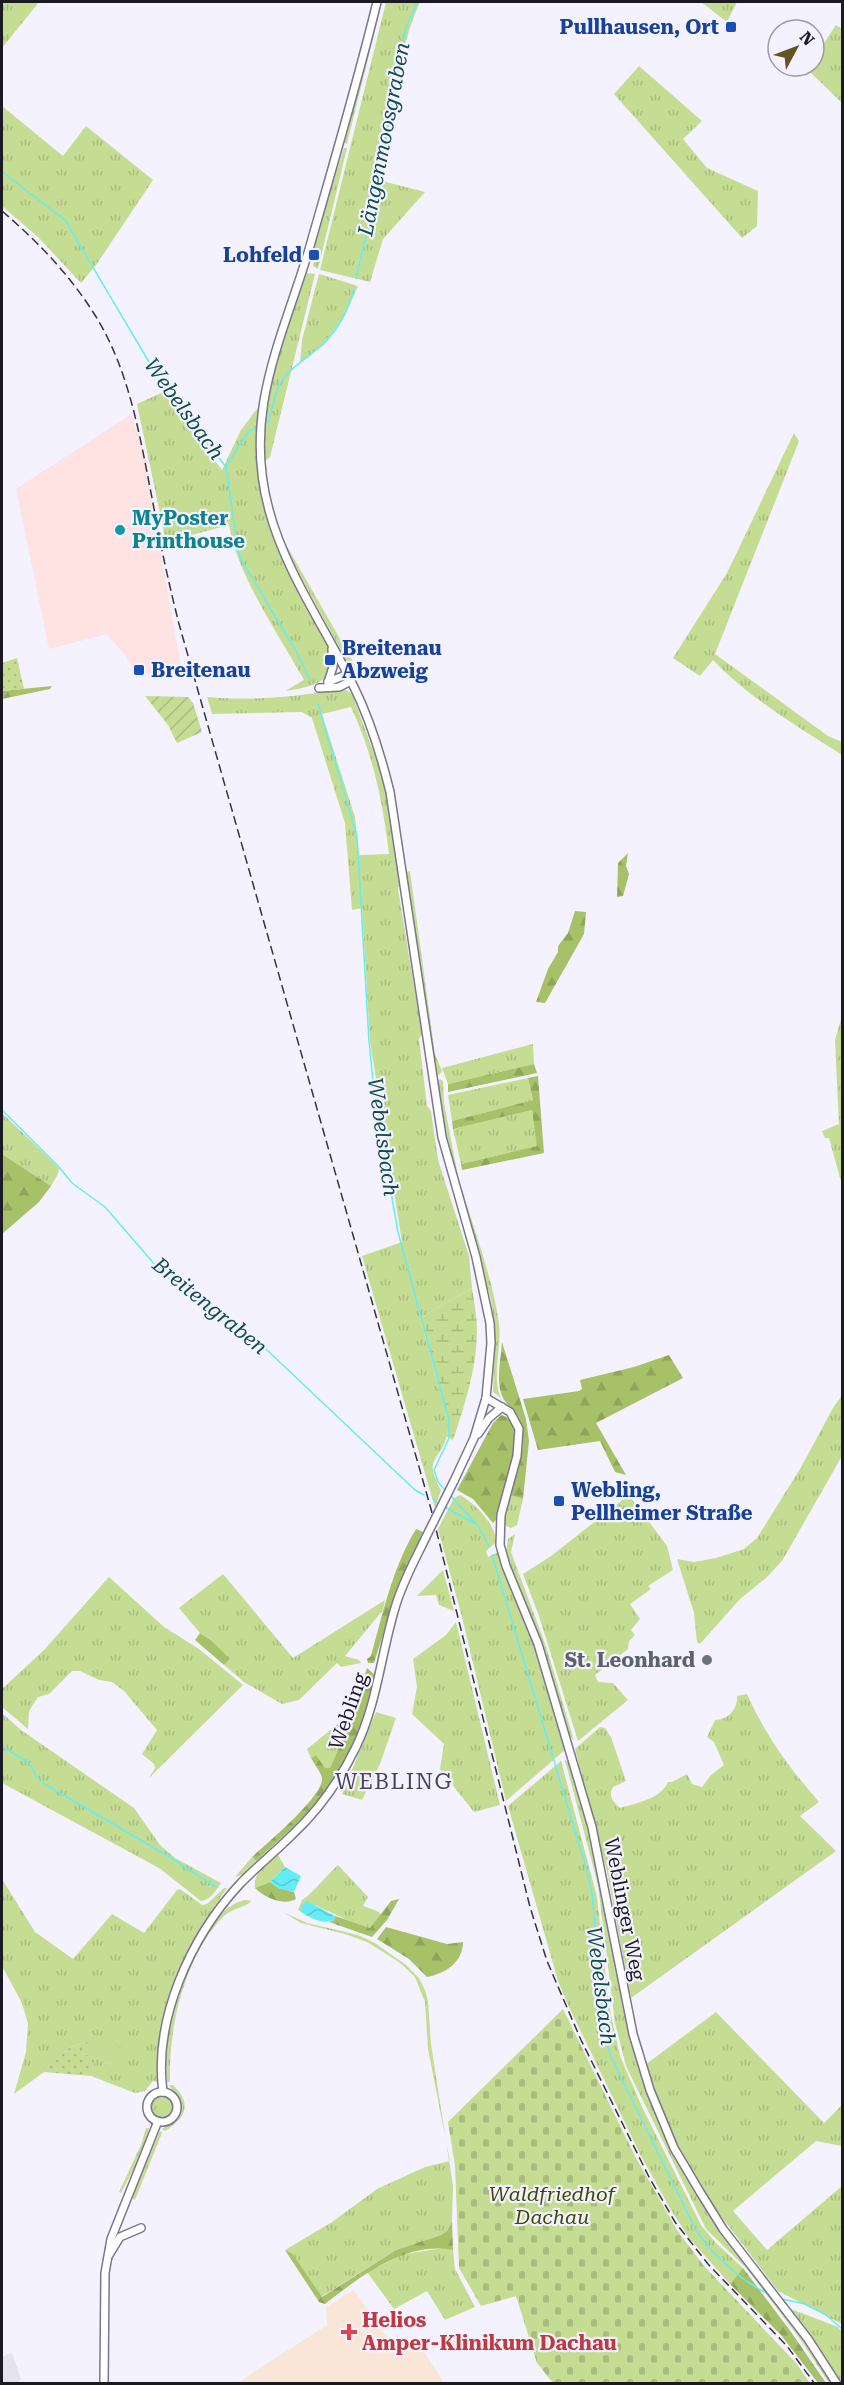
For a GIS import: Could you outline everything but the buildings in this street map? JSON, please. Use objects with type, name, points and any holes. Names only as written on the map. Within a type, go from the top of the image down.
[{"type":"main road","points":[[377,2],[339,147],[266,385],[259,432],[262,475],[277,536],[291,568],[350,678],[377,745],[390,792],[442,1137],[484,1289],[491,1342],[486,1398],[474,1438]]},
{"type":"main road","points":[[328,682],[333,667],[331,642]]},
{"type":"main road","points":[[350,678],[339,687],[319,688],[328,682],[350,678]]},
{"type":"main road","points":[[474,1438],[489,1418],[502,1407],[486,1398]]},
{"type":"main road","name":"Weblinger Weg","points":[[502,1407],[515,1419],[519,1436],[517,1456],[501,1515],[500,1545],[506,1566],[538,1644],[592,1827],[633,2034],[642,2067],[659,2114],[684,2166],[723,2229],[808,2339],[837,2384]]},
{"type":"main road","name":"Webling","points":[[163,2092],[162,2068],[165,2038],[180,1982],[207,1927],[240,1884],[294,1834],[319,1807],[348,1763],[357,1746],[370,1707],[395,1606],[404,1582],[474,1438]]},
{"type":"main road","points":[[163,2092],[172,2096],[177,2110],[172,2118],[158,2121],[148,2112],[147,2103],[153,2094],[163,2092]]},
{"type":"main road","points":[[104,2384],[107,2257],[117,2220],[158,2121]]},
{"type":"main road","points":[[107,2257],[120,2237],[141,2228]]},
{"type":"shaded area","points":[[131,414],[142,445],[183,678],[134,671],[125,655],[107,634],[49,649],[16,489]]},
{"type":"shaded area","name":"Helios Amper-Klinikum Dachau","points":[[354,2290],[396,2350],[417,2340],[444,2383],[237,2383],[327,2325],[326,2307]]},
{"type":"shaded area","points":[[12,2353],[21,2379],[20,2383],[2,2383],[2,2357]]},
{"type":"green space","points":[[2,2],[39,2],[2,48]]},
{"type":"green space","points":[[382,2],[347,144],[345,142]]},
{"type":"green space","points":[[386,2],[420,2],[399,67],[382,181],[425,192],[383,239],[370,282],[320,270]]},
{"type":"green space","points":[[701,2],[737,2],[727,22]]},
{"type":"green space","points":[[836,25],[842,29],[842,103],[816,78],[826,78],[826,40]]},
{"type":"green space","points":[[639,66],[702,121],[683,139],[707,168],[758,191],[757,226],[742,238],[614,94]]},
{"type":"green space","points":[[2,106],[63,156],[86,126],[153,180],[96,265],[81,283],[39,238],[2,206]]},
{"type":"green space","points":[[344,148],[347,148],[318,269],[313,266],[316,254],[311,250]]},
{"type":"green space","points":[[306,273],[315,274],[270,457],[264,462],[264,420],[273,371]]},
{"type":"green space","points":[[319,274],[358,286],[335,329],[300,363],[302,340]]},
{"type":"green space","points":[[163,392],[222,470],[241,430],[259,406],[258,462],[267,515],[284,562],[319,626],[330,656],[329,673],[319,682],[285,691],[304,680],[250,584],[233,544],[229,525],[166,542],[137,404]]},
{"type":"green space","points":[[794,433],[799,441],[715,654],[828,736],[842,742],[842,755],[758,700],[713,660],[700,676],[673,658],[727,573]]},
{"type":"green space","points":[[284,541],[356,667],[354,669],[351,669],[284,546]]},
{"type":"green space","points":[[17,658],[24,689],[2,691],[2,663]]},
{"type":"green space","points":[[52,686],[50,689],[2,699],[2,691]]},
{"type":"green space","points":[[346,690],[352,694],[378,764],[387,798],[400,882],[398,889],[422,1034],[419,1039],[427,1106],[431,1111],[438,1160],[469,1256],[472,1288],[420,1318],[448,1420],[444,1443],[433,1465],[433,1471],[441,1490],[435,1508],[362,1256],[402,1242],[370,1041],[362,908],[352,910],[345,823],[312,718],[302,712],[212,714],[207,697],[256,698]],"holes":[[[351,707],[376,779],[389,854],[359,855],[355,817],[322,714]]]},
{"type":"green space","points":[[145,696],[188,697],[193,703],[202,732],[177,743],[168,725]]},
{"type":"green space","points":[[628,853],[626,866],[629,874],[623,896],[617,897],[618,863]]},
{"type":"green space","points":[[410,871],[435,1054],[442,1071],[439,1075],[435,1073],[406,872]]},
{"type":"green space","points":[[575,911],[586,912],[584,934],[545,1003],[536,1002],[548,969],[558,952],[558,946],[568,933]]},
{"type":"green space","points":[[842,1016],[842,1185],[829,1138],[825,1138],[822,1131],[839,1124],[835,1040]]},
{"type":"green space","points":[[533,1044],[534,1064],[448,1084],[442,1068]]},
{"type":"green space","points":[[534,1064],[537,1073],[448,1092],[448,1084]]},
{"type":"green space","points":[[538,1076],[544,1153],[462,1170],[461,1164],[537,1146],[532,1110],[453,1129],[452,1121],[533,1100],[528,1078]]},
{"type":"green space","points":[[528,1078],[533,1100],[452,1121],[448,1095]]},
{"type":"green space","points":[[440,1079],[443,1081],[444,1103],[458,1176],[444,1130],[437,1083]]},
{"type":"green space","points":[[532,1110],[538,1146],[461,1164],[453,1129]]},
{"type":"green space","points":[[2,1113],[59,1169],[51,1186],[2,1154]]},
{"type":"green space","points":[[2,1154],[51,1186],[39,1202],[2,1234]]},
{"type":"green space","points":[[462,1189],[496,1307],[500,1333],[497,1381],[501,1398],[493,1392],[495,1327],[491,1300],[462,1198]]},
{"type":"green space","points":[[472,1288],[477,1325],[475,1358],[466,1399],[453,1440],[447,1437],[448,1420],[420,1318]]},
{"type":"green space","points":[[502,1342],[526,1419],[529,1441],[523,1499],[510,1495],[520,1462],[523,1438],[519,1419],[503,1398],[499,1385]]},
{"type":"green space","points":[[669,1355],[683,1378],[596,1423],[626,1475],[615,1472],[600,1441],[538,1450],[523,1399],[579,1391],[582,1389],[580,1380],[634,1367]]},
{"type":"green space","points":[[842,1395],[842,1456],[782,1561],[766,1578],[740,1599],[700,1644],[697,1642],[694,1613],[677,1559],[694,1562],[716,1558],[744,1549],[757,1538]]},
{"type":"green space","points":[[501,1415],[510,1421],[514,1431],[515,1445],[505,1495],[497,1519],[493,1523],[473,1499],[457,1490],[493,1423]]},
{"type":"green space","points":[[460,1495],[478,1509],[489,1522],[495,1535],[496,1542],[486,1551],[488,1557],[498,1552],[537,1651],[566,1749],[506,1801],[462,1617],[438,1529],[454,1498]]},
{"type":"green space","points":[[510,1495],[523,1499],[517,1525],[511,1528],[504,1522]]},
{"type":"green space","points":[[629,1495],[667,1546],[673,1570],[648,1586],[651,1589],[630,1604],[640,1619],[631,1630],[635,1635],[629,1641],[628,1649],[595,1675],[598,1682],[613,1683],[628,1700],[578,1741],[539,1616],[523,1574],[551,1556]]},
{"type":"green space","points":[[416,1529],[423,1532],[394,1600],[374,1663],[368,1663],[367,1659],[371,1656],[394,1575]]},
{"type":"green space","points":[[515,1534],[511,1552],[547,1649],[574,1741],[570,1736],[535,1625],[506,1552],[508,1539]]},
{"type":"green space","points":[[443,1570],[454,1611],[439,1605],[436,1595],[417,1596]]},
{"type":"green space","points":[[223,1574],[293,1658],[385,1600],[383,1610],[345,1656],[359,1660],[361,1663],[341,1667],[337,1663],[299,1700],[282,1704],[244,1682],[224,1665],[229,1660],[212,1641],[200,1633],[179,1608]]},
{"type":"green space","points":[[109,1577],[164,1627],[199,1649],[243,1685],[149,1778],[155,1768],[154,1764],[142,1754],[157,1730],[124,1691],[112,1682],[99,1680],[80,1671],[72,1671],[49,1694],[38,1697],[29,1711],[28,1729],[2,1707],[2,1689],[44,1650]]},
{"type":"green space","points":[[456,1622],[500,1805],[474,1812],[440,1769],[444,1744],[412,1714],[417,1687],[413,1659],[446,1635]]},
{"type":"green space","points":[[200,1633],[212,1641],[230,1659],[224,1665],[195,1640]]},
{"type":"green space","points":[[367,1668],[375,1675],[356,1741],[348,1759],[338,1776],[313,1807],[256,1861],[252,1857],[293,1819],[320,1786],[322,1778],[311,1758],[316,1755],[325,1768],[330,1768],[342,1740],[341,1734],[333,1728],[343,1720],[351,1726],[368,1676],[365,1674]]},
{"type":"green space","points":[[747,1694],[779,1751],[819,1802],[800,1816],[836,1851],[631,1998],[607,1872],[575,1749],[600,1727],[605,1728],[611,1737],[626,1781],[613,1787],[611,1794],[612,1799],[620,1808],[660,1793],[668,1782],[687,1774],[692,1784],[702,1787],[711,1775],[724,1765],[714,1742],[707,1737],[715,1720],[728,1716],[736,1705],[737,1696]]},
{"type":"green space","points":[[376,1712],[396,1718],[380,1764],[362,1800],[342,1794]]},
{"type":"green space","points":[[2,1713],[21,1730],[134,1808],[160,1845],[175,1858],[221,1883],[215,1892],[201,1901],[159,1868],[2,1783]]},
{"type":"green space","points":[[333,1728],[341,1734],[342,1740],[330,1768],[325,1768],[316,1755],[311,1758],[307,1749]]},
{"type":"green space","points":[[565,1760],[570,1763],[593,1847],[645,2079],[664,2132],[681,2166],[722,2230],[834,2383],[829,2383],[800,2339],[747,2269],[706,2229],[626,2066],[615,2023],[598,1885]]},
{"type":"green space","points":[[561,1761],[597,1897],[609,2005],[620,2056],[642,2107],[701,2225],[716,2243],[743,2268],[730,2284],[689,2238],[671,2210],[640,2154],[558,1981],[508,1806]]},
{"type":"green space","points":[[278,1855],[285,1867],[270,1882],[255,1888],[258,1873]]},
{"type":"green space","points":[[252,1857],[256,1861],[242,1875],[235,1877]]},
{"type":"green space","points":[[338,1865],[368,1897],[363,1906],[382,1915],[370,1928],[315,1905],[301,1905],[301,1912],[298,1910],[302,1900]]},
{"type":"green space","points":[[2,1879],[35,1932],[73,1959],[112,1914],[144,1933],[177,1890],[180,1889],[202,1905],[207,1904],[224,1888],[227,1888],[202,1925],[176,1980],[164,2017],[157,2082],[153,2081],[145,2091],[135,2093],[91,2076],[95,2058],[115,2066],[91,2034],[88,2041],[69,2048],[44,2072],[14,2094],[26,2052],[28,2024],[22,2003],[2,1966]]},
{"type":"green space","points":[[270,1882],[278,1888],[294,1892],[296,1899],[286,1902],[274,1900],[255,1888]]},
{"type":"green space","points":[[399,1899],[387,1920],[372,1937],[329,1922],[334,1920],[335,1916],[370,1928],[391,1901]]},
{"type":"green space","points":[[245,1900],[252,1901],[227,1913],[210,1932],[189,1971],[176,2016],[170,2061],[170,2082],[167,2082],[167,2045],[170,2023],[182,1981],[203,1938],[215,1920],[229,1907]]},
{"type":"green space","points":[[283,1912],[307,1923],[358,1935],[375,1943],[406,1965],[419,1978],[428,2001],[431,2044],[446,2140],[428,2049],[425,2002],[415,1977],[399,1962],[367,1942],[301,1923]]},
{"type":"green space","points":[[386,1927],[447,1944],[463,1942],[460,1955],[446,1970],[427,1977],[409,1959],[377,1939]]},
{"type":"green space","name":"Waldfriedhof Dachau","points":[[563,2009],[635,2156],[677,2230],[704,2266],[796,2363],[810,2383],[553,2383],[537,2363],[516,2296],[481,2306],[459,2268],[455,2166],[448,2122]]},
{"type":"green space","points":[[716,2012],[824,2123],[842,2105],[842,2146],[816,2141],[733,2211],[767,2250],[842,2186],[842,2324],[778,2291],[696,2183],[677,2146],[645,2065]]},
{"type":"green space","points":[[91,2034],[123,2048],[115,2066],[82,2053]]},
{"type":"green space","points":[[88,2041],[82,2053],[95,2058],[91,2076],[44,2072],[69,2048]]},
{"type":"green space","points":[[169,2085],[173,2085],[179,2092],[185,2104],[178,2121],[165,2131],[162,2129],[174,2121],[181,2107]]},
{"type":"green space","points":[[162,2095],[170,2098],[173,2106],[170,2114],[162,2117],[154,2114],[151,2106],[154,2098]]},
{"type":"green space","points":[[146,2128],[149,2128],[144,2149],[121,2193],[119,2192],[141,2145]]},
{"type":"green space","points":[[160,2131],[162,2133],[135,2200],[131,2197]]},
{"type":"green space","points":[[449,2161],[453,2186],[452,2221],[447,2231],[396,2250],[321,2297],[292,2253],[285,2250],[332,2222],[377,2189],[425,2167]]},
{"type":"green space","points":[[452,2221],[453,2250],[435,2249],[401,2256],[368,2273],[325,2304],[319,2302],[285,2250],[292,2253],[322,2297],[396,2250],[441,2235],[447,2231]]},
{"type":"green space","points":[[444,2248],[453,2250],[455,2269],[475,2307],[445,2320],[427,2291],[394,2309],[367,2272],[404,2254]]},
{"type":"green space","points":[[743,2268],[826,2383],[818,2383],[781,2335],[730,2284]]},
{"type":"green space","points":[[791,2309],[838,2327],[842,2332],[842,2383]]},
{"type":"water","points":[[285,1867],[301,1876],[294,1892],[278,1888],[270,1882]]},
{"type":"water","points":[[307,1901],[335,1916],[334,1920],[321,1921],[301,1912],[301,1905]]},
{"type":"waterway","name":"Längenmoosgraben","points":[[356,278],[377,189],[405,31],[417,2]]},
{"type":"waterway","name":"Webelsbach","points":[[2,172],[65,220],[165,389],[226,467],[238,550],[242,561],[296,651],[310,680]]},
{"type":"waterway","name":"Längenmoosgraben","points":[[264,425],[268,423],[283,379],[335,331],[349,305],[354,288]]},
{"type":"waterway","name":"Längenmoosgraben","points":[[227,465],[249,431],[259,427]]},
{"type":"waterway","name":"Webelsbach","points":[[318,704],[357,836],[369,1041],[375,1101],[398,1232],[449,1420],[449,1438],[434,1470],[438,1482],[445,1490]]},
{"type":"waterway","name":"Breitengraben","points":[[2,1110],[72,1183],[105,1207],[163,1274],[267,1350],[415,1490],[424,1495]]},
{"type":"waterway","name":"Breitengraben","points":[[451,1496],[478,1526],[489,1546]]},
{"type":"waterway","name":"Breitengraben","points":[[433,1499],[439,1504]]},
{"type":"waterway","name":"Breitengraben","points":[[443,1506],[476,1524]]},
{"type":"waterway","name":"Webelsbach","points":[[492,1555],[586,1867],[592,1893],[605,2037],[611,2057],[696,2230],[728,2267],[749,2283],[769,2294]]},
{"type":"waterway","points":[[2,1746],[30,1764],[38,1779],[48,1786],[168,1856],[216,1887]]},
{"type":"waterway","name":"Webelsbach","points":[[782,2299],[805,2304],[825,2314],[842,2329]]},
{"type":"railway","points":[[2,211],[51,258],[73,284],[106,334],[125,380],[138,429],[179,624],[431,1509],[530,1907],[547,1961],[581,2040],[649,2177],[675,2222],[708,2264],[787,2346],[815,2384]]},
{"type":"place","name":"Pullhausen, Ort","points":[[731,27]]},
{"type":"place","name":"Lohfeld","points":[[314,255]]},
{"type":"place","name":"MyPoster Printhouse","points":[[120,530]]},
{"type":"place","name":"Breitenau Abzweig","points":[[330,660]]},
{"type":"place","name":"Breitenau","points":[[139,670]]},
{"type":"place","name":"Webling, Pellheimer Straße","points":[[559,1501]]},
{"type":"place","name":"St. Leonhard","points":[[707,1660]]},
{"type":"place","name":"Helios Amper-Klinikum Dachau","points":[[349,2332]]},
{"type":"district","name":"WEBLING","points":[[394,1781]]}]
